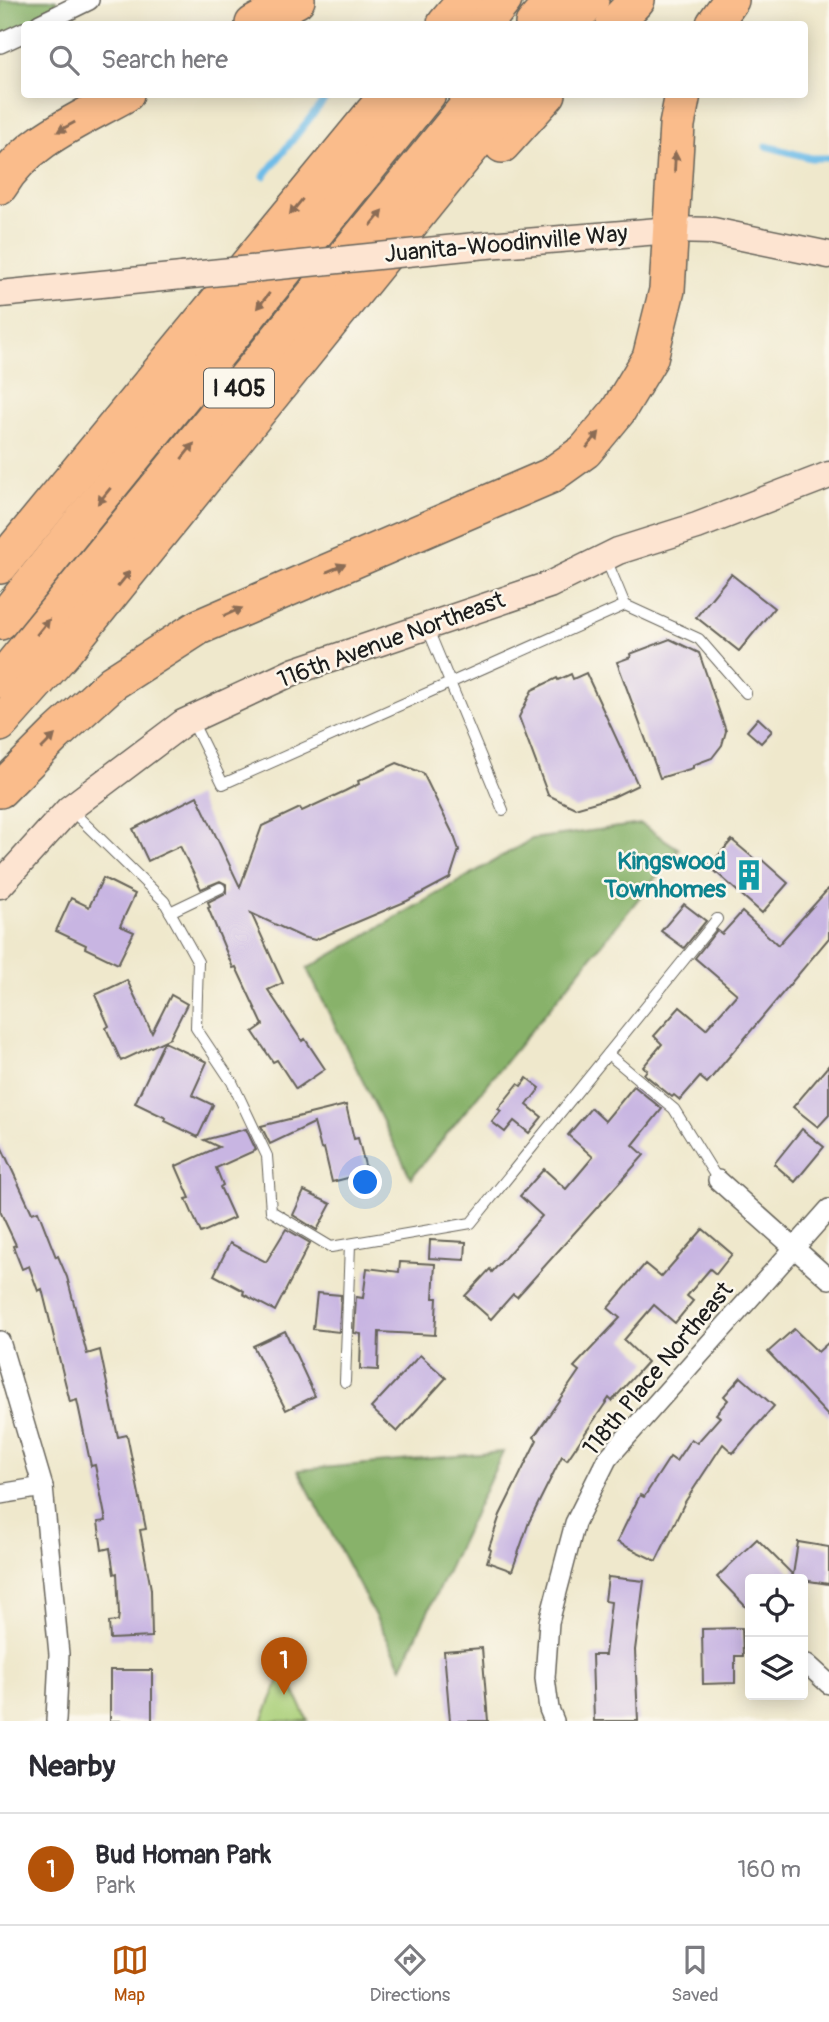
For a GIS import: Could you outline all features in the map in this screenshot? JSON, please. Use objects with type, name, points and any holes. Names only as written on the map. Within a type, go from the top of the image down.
[{"type":"highway","points":[[258,21],[297,0]]},
{"type":"highway","points":[[448,21],[465,0]]},
{"type":"highway","points":[[488,21],[505,0]]},
{"type":"highway","points":[[536,21],[553,0]]},
{"type":"highway","points":[[574,21],[591,0]]},
{"type":"highway","points":[[617,21],[637,0]]},
{"type":"highway","points":[[717,21],[731,0]]},
{"type":"highway","points":[[0,186],[7,174],[29,151],[119,98]]},
{"type":"highway","name":"I 405","points":[[0,566],[385,98]]},
{"type":"highway","name":"I 405","points":[[0,622],[425,98]]},
{"type":"highway","name":"I 405","points":[[0,680],[474,98]]},
{"type":"highway","name":"I 405","points":[[0,724],[64,652],[512,98]]},
{"type":"highway","points":[[287,379],[544,98]]},
{"type":"highway","points":[[0,790],[112,683],[199,627],[550,476],[585,450],[618,411],[650,358],[667,290],[677,125],[682,98]]},
{"type":"street","points":[[46,21],[89,0]]},
{"type":"street","points":[[0,43],[21,33]]},
{"type":"street","name":"Juanita-Woodinville Way","points":[[0,293],[476,246],[671,230],[713,231],[829,255]]},
{"type":"street","name":"116th Avenue Northeast","points":[[0,885],[69,809],[150,746],[191,719],[295,671],[549,584],[618,551],[697,526],[829,475]]},
{"type":"street","points":[[718,1180],[829,1279]]},
{"type":"street","name":"118th Place Northeast","points":[[554,1721],[549,1709],[545,1678],[549,1622],[575,1522],[607,1459],[829,1209]]},
{"type":"street","points":[[0,1341],[43,1487],[60,1654],[56,1721]]},
{"type":"street","points":[[0,1494],[43,1487]]},
{"type":"street","points":[[808,1665],[829,1684]]},
{"type":"lane","points":[[605,557],[625,605],[699,639],[746,693]]},
{"type":"lane","points":[[191,719],[223,785],[625,605]]},
{"type":"lane","points":[[427,626],[503,810]]},
{"type":"lane","points":[[69,809],[164,901],[198,962],[196,1028],[232,1082],[267,1156],[271,1212],[331,1247],[471,1223],[716,919]]},
{"type":"lane","points":[[170,912],[220,888]]},
{"type":"lane","points":[[607,1054],[674,1109],[718,1180]]},
{"type":"lane","points":[[345,1382],[350,1244]]},
{"type":"green space","points":[[0,0],[56,0],[63,14],[47,21],[21,21],[21,26],[0,43]]},
{"type":"green space","points":[[641,824],[679,849],[411,1178],[307,969],[532,839]]},
{"type":"green space","points":[[503,1452],[402,1667],[298,1470]]},
{"type":"green space","points":[[284,1669],[308,1721],[262,1721]]},
{"type":"building","points":[[731,574],[774,608],[739,651],[696,617]]},
{"type":"building","points":[[670,639],[699,653],[726,731],[722,745],[712,758],[693,765],[693,768],[660,778],[617,662],[631,657],[630,654]]},
{"type":"building","points":[[586,673],[638,785],[613,797],[575,808],[548,795],[519,717],[532,690],[557,678],[558,680],[571,674],[573,679]]},
{"type":"building","points":[[758,718],[772,731],[761,743],[747,731]]},
{"type":"building","points":[[397,763],[423,773],[454,836],[459,850],[450,878],[407,901],[315,940],[302,937],[251,913],[283,983],[268,990],[302,1041],[305,1039],[325,1069],[296,1089],[277,1060],[273,1062],[253,1032],[263,1025],[236,967],[233,968],[208,908],[208,902],[226,893],[226,884],[220,881],[201,889],[180,846],[148,861],[133,829],[197,796],[240,887],[262,826],[345,791],[359,784],[358,781]]},
{"type":"building","name":"Kingswood Townhomes","points":[[732,840],[758,862],[761,859],[788,883],[762,913],[709,866]]},
{"type":"building","points":[[103,878],[135,894],[120,926],[134,932],[118,964],[56,931],[71,898],[89,907]]},
{"type":"building","points":[[829,888],[829,938],[707,1083],[700,1077],[680,1100],[674,1095],[672,1097],[644,1074],[647,1070],[643,1067],[662,1044],[654,1036],[680,1007],[706,1029],[737,994],[695,958],[717,930],[722,934],[742,912],[778,945]]},
{"type":"building","points":[[684,904],[706,921],[684,948],[661,931]]},
{"type":"building","points":[[127,980],[152,1033],[171,995],[187,1004],[170,1038],[121,1061],[95,995]]},
{"type":"building","points":[[164,1042],[207,1062],[192,1095],[213,1105],[198,1137],[135,1103]]},
{"type":"building","points":[[829,1065],[829,1115],[818,1127],[793,1107]]},
{"type":"building","points":[[527,1078],[540,1088],[527,1105],[542,1117],[529,1133],[514,1121],[505,1132],[492,1122],[501,1111],[498,1109],[518,1084],[521,1086]]},
{"type":"building","points":[[634,1086],[662,1109],[633,1145],[644,1155],[517,1297],[513,1294],[491,1319],[465,1296],[490,1269],[492,1272],[542,1216],[520,1196],[544,1169],[566,1189],[593,1157],[568,1135],[591,1108],[605,1121]]},
{"type":"building","points":[[346,1105],[354,1139],[358,1138],[367,1173],[332,1182],[324,1148],[321,1149],[314,1123],[270,1144],[261,1126]]},
{"type":"building","points":[[246,1129],[256,1150],[216,1168],[223,1185],[220,1187],[234,1218],[201,1233],[186,1199],[190,1198],[176,1166],[219,1147],[204,1140]]},
{"type":"building","points":[[802,1129],[824,1147],[795,1182],[774,1164]]},
{"type":"building","points":[[0,1144],[32,1213],[38,1211],[67,1277],[87,1354],[100,1350],[118,1437],[127,1435],[146,1529],[140,1530],[151,1589],[152,1637],[110,1639],[109,1622],[118,1621],[119,1614],[117,1573],[114,1574],[110,1548],[102,1550],[98,1522],[106,1521],[95,1465],[91,1466],[77,1400],[70,1402],[42,1289],[38,1291],[29,1266],[22,1269],[13,1246],[16,1245],[0,1211]]},
{"type":"building","points":[[304,1191],[331,1204],[317,1230],[293,1215]]},
{"type":"building","points":[[286,1229],[310,1243],[275,1311],[214,1275],[230,1243],[266,1262]]},
{"type":"building","points":[[703,1229],[732,1254],[716,1274],[710,1269],[687,1296],[693,1301],[675,1323],[654,1305],[624,1340],[647,1362],[612,1401],[609,1398],[567,1460],[562,1456],[529,1522],[512,1571],[487,1562],[500,1515],[537,1440],[534,1437],[579,1371],[574,1367],[620,1318],[608,1308],[645,1264],[661,1277]]},
{"type":"building","points":[[430,1240],[466,1242],[465,1260],[429,1258]]},
{"type":"building","points":[[400,1262],[435,1264],[435,1335],[379,1332],[378,1370],[360,1369],[361,1334],[354,1333],[356,1297],[363,1298],[367,1268],[399,1272]]},
{"type":"building","points":[[317,1293],[341,1295],[339,1332],[313,1329]]},
{"type":"building","points":[[794,1329],[818,1352],[829,1342],[829,1417],[768,1352]]},
{"type":"building","points":[[285,1331],[315,1396],[286,1410],[253,1346]]},
{"type":"building","points":[[420,1355],[446,1378],[397,1432],[371,1408]]},
{"type":"building","points":[[741,1377],[774,1406],[733,1453],[723,1444],[685,1502],[656,1561],[617,1542],[640,1495],[644,1497],[670,1457],[676,1461],[691,1439],[697,1443],[720,1417],[716,1414],[728,1400],[724,1396]]},
{"type":"building","points":[[757,1539],[792,1574],[745,1574],[745,1606],[717,1577]]},
{"type":"building","points":[[798,1542],[829,1547],[829,1584],[808,1581],[808,1574],[793,1574]]},
{"type":"building","points":[[608,1577],[644,1581],[635,1650],[638,1721],[594,1721],[592,1655],[605,1655],[611,1602],[605,1601]]},
{"type":"building","points":[[742,1628],[743,1656],[735,1656],[735,1683],[703,1684],[702,1629]]},
{"type":"building","points":[[482,1648],[488,1721],[450,1721],[444,1651]]},
{"type":"building","points":[[110,1670],[152,1670],[152,1721],[110,1721]]},
{"type":"waterway","points":[[264,176],[326,98]]},
{"type":"waterway","points":[[766,146],[811,158],[829,158]]},
{"type":"place","name":"Kingswood Townhomes","points":[[749,875]]},
{"type":"place","name":"Bud Homan Park","points":[[284,1695]]}]
